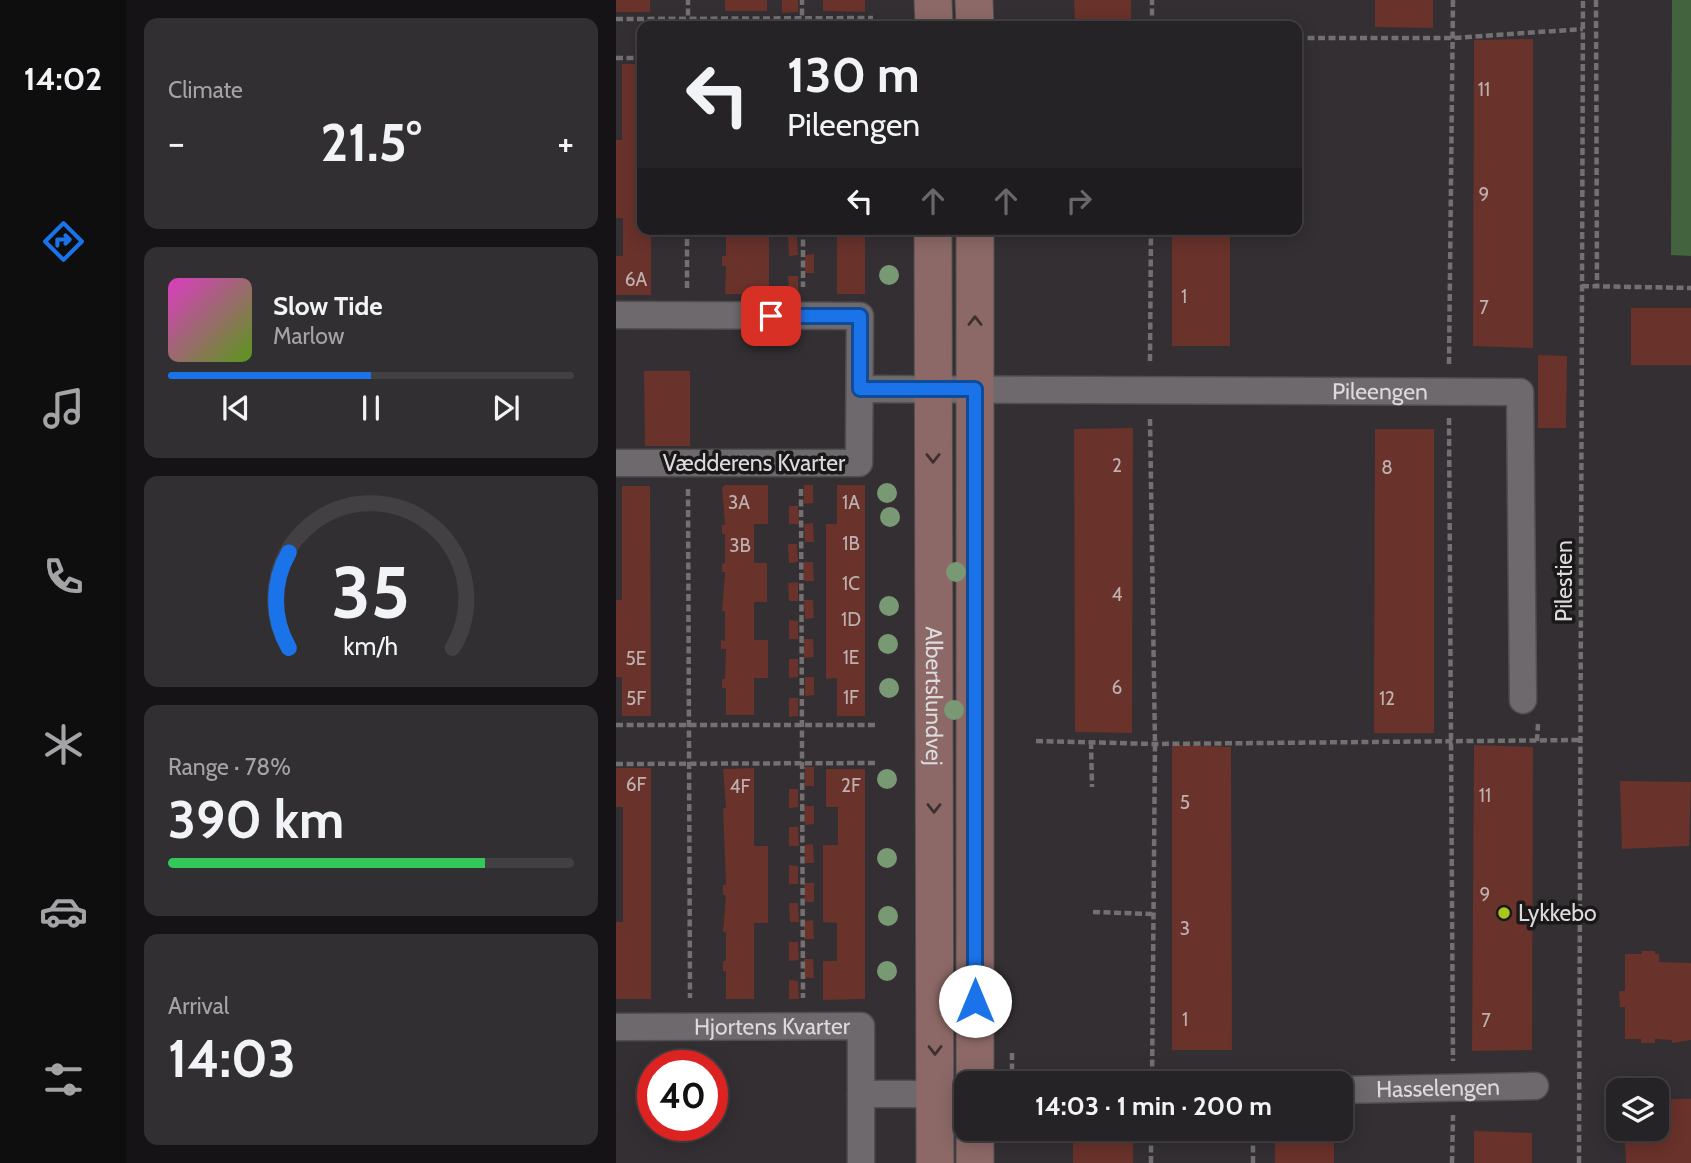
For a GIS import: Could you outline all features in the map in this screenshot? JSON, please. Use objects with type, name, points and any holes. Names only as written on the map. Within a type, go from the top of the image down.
[{"type":"street","points":[[933,0],[933,21]]},
{"type":"street","points":[[974,0],[975,21]]},
{"type":"street","name":"Albertslundvej","points":[[933,235],[933,389],[950,1094],[935,1163]]},
{"type":"street","name":"Albertslundvej","points":[[975,235],[975,1071]]},
{"type":"street","name":"Vædderens Kvarter","points":[[616,315],[860,316],[859,463],[616,463]]},
{"type":"street","points":[[860,389],[933,389]]},
{"type":"street","name":"Pileengen","points":[[933,389],[1520,392],[1523,699]]},
{"type":"street","name":"Hjortens Kvarter","points":[[616,1027],[861,1026],[861,1163]]},
{"type":"street","name":"Hasselengen","points":[[1353,1090],[1535,1086]]},
{"type":"street","points":[[861,1094],[950,1094]]},
{"type":"street","points":[[975,1141],[975,1163]]},
{"type":"path","points":[[688,0],[688,19]]},
{"type":"path","points":[[802,0],[802,19]]},
{"type":"path","points":[[1152,0],[1152,21]]},
{"type":"path","points":[[1452,1163],[1449,390],[1453,0]]},
{"type":"path","name":"Pilestien","points":[[1580,1163],[1583,0]]},
{"type":"path","points":[[1596,0],[1597,286]]},
{"type":"path","points":[[616,19],[873,18]]},
{"type":"path","points":[[1302,38],[1453,38],[1583,29]]},
{"type":"path","points":[[616,58],[637,58]]},
{"type":"path","points":[[687,235],[687,315]]},
{"type":"path","points":[[803,235],[803,316]]},
{"type":"path","points":[[1151,235],[1150,391],[1155,744],[1152,1071]]},
{"type":"path","points":[[1582,286],[1691,288]]},
{"type":"path","points":[[688,463],[690,1027]]},
{"type":"path","points":[[801,464],[803,1027]]},
{"type":"path","points":[[616,725],[876,725]]},
{"type":"path","points":[[1037,741],[1155,744],[1581,740]]},
{"type":"path","points":[[1091,742],[1093,787]]},
{"type":"path","points":[[616,764],[690,766],[876,762]]},
{"type":"path","points":[[1093,912],[1153,914]]},
{"type":"path","points":[[1151,1163],[1152,1141]]},
{"type":"path","points":[[1253,1141],[1253,1163]]},
{"type":"green space","points":[[1672,0],[1691,0],[1691,256],[1671,255]]},
{"type":"building","points":[[616,0],[650,0],[650,12],[616,12]]},
{"type":"building","points":[[725,0],[767,0],[767,11],[725,11]]},
{"type":"building","points":[[782,0],[798,0],[798,12],[782,13]]},
{"type":"building","points":[[823,0],[865,0],[865,12],[823,11]]},
{"type":"building","points":[[1074,0],[1131,0],[1131,21],[1075,21]]},
{"type":"building","points":[[1375,0],[1433,0],[1433,28],[1375,27]]},
{"type":"building","points":[[1533,39],[1533,348],[1473,346],[1474,40]]},
{"type":"building","points":[[622,64],[637,64],[637,235],[651,235],[651,295],[616,295],[616,256],[623,256],[623,218],[616,218],[616,140],[622,140]]},
{"type":"building","points":[[726,235],[769,235],[769,294],[725,294],[726,266],[722,266],[722,256],[726,256]]},
{"type":"building","points":[[837,235],[865,235],[865,294],[837,294]]},
{"type":"building","points":[[1172,235],[1230,235],[1230,346],[1172,346]]},
{"type":"building","points":[[788,237],[797,237],[798,255],[789,256]]},
{"type":"building","points":[[814,254],[814,273],[805,273],[805,255]]},
{"type":"building","points":[[788,276],[798,276],[798,294],[789,295]]},
{"type":"building","points":[[1631,308],[1691,308],[1691,365],[1631,365]]},
{"type":"building","points":[[1538,355],[1567,356],[1566,428],[1538,428]]},
{"type":"building","points":[[644,371],[690,371],[690,446],[645,446]]},
{"type":"building","points":[[1133,428],[1132,733],[1075,732],[1074,429]]},
{"type":"building","points":[[1375,429],[1434,429],[1434,733],[1374,733]]},
{"type":"building","points":[[725,485],[768,485],[768,524],[754,524],[754,563],[767,563],[767,602],[754,602],[754,640],[768,640],[768,678],[754,678],[754,715],[726,715],[726,688],[722,688],[726,649],[721,649],[721,640],[725,641],[725,611],[722,611],[725,534],[722,534],[722,525],[725,525],[722,488]]},
{"type":"building","points":[[804,485],[813,485],[813,503],[804,504]]},
{"type":"building","points":[[837,485],[865,485],[865,716],[837,716],[837,678],[826,679],[826,524],[837,524]]},
{"type":"building","points":[[622,486],[650,486],[651,716],[622,716],[622,677],[616,677],[616,600],[622,600]]},
{"type":"building","points":[[789,506],[798,506],[799,524],[789,524]]},
{"type":"building","points":[[813,523],[814,542],[805,542],[804,524]]},
{"type":"building","points":[[788,544],[797,544],[798,562],[789,563]]},
{"type":"building","points":[[804,562],[813,562],[814,581],[804,581]]},
{"type":"building","points":[[798,582],[798,601],[789,601],[788,583]]},
{"type":"building","points":[[804,600],[813,600],[814,618],[805,619]]},
{"type":"building","points":[[789,620],[798,621],[798,639],[789,639]]},
{"type":"building","points":[[804,639],[813,639],[814,657],[804,658]]},
{"type":"building","points":[[789,659],[798,659],[798,677],[789,678]]},
{"type":"building","points":[[805,677],[814,677],[814,695],[805,696]]},
{"type":"building","points":[[789,698],[798,698],[798,716],[789,717]]},
{"type":"building","points":[[1172,745],[1231,747],[1232,1050],[1172,1050]]},
{"type":"building","points":[[1474,745],[1533,747],[1532,1050],[1472,1051]]},
{"type":"building","points":[[805,767],[814,767],[814,786],[805,786]]},
{"type":"building","points":[[616,768],[651,768],[651,999],[616,999],[616,922],[623,922],[623,807],[616,807]]},
{"type":"building","points":[[754,768],[754,846],[768,846],[768,923],[754,923],[754,999],[726,999],[726,971],[723,971],[723,961],[726,961],[726,932],[723,932],[726,895],[723,895],[723,885],[726,885],[723,808],[726,808],[723,769]]},
{"type":"building","points":[[826,769],[865,769],[865,999],[823,1000],[823,961],[837,961],[837,923],[823,922],[823,845],[838,845],[838,807],[826,807]]},
{"type":"building","points":[[1620,781],[1691,782],[1689,846],[1622,849]]},
{"type":"building","points":[[789,789],[798,789],[798,807],[789,808]]},
{"type":"building","points":[[804,806],[814,806],[814,824],[805,825]]},
{"type":"building","points":[[789,827],[798,827],[799,846],[789,846]]},
{"type":"building","points":[[813,844],[814,863],[805,863],[804,845]]},
{"type":"building","points":[[789,865],[798,866],[798,884],[789,884]]},
{"type":"building","points":[[804,883],[814,883],[814,902],[805,902]]},
{"type":"building","points":[[789,903],[798,903],[799,922],[790,922]]},
{"type":"building","points":[[813,920],[814,939],[804,939],[804,921]]},
{"type":"building","points":[[789,942],[798,942],[799,960],[789,961]]},
{"type":"building","points":[[1642,951],[1655,951],[1655,954],[1659,954],[1659,962],[1691,963],[1691,1040],[1672,1043],[1672,1040],[1655,1039],[1655,1043],[1641,1043],[1641,1039],[1625,1039],[1625,1007],[1620,1007],[1619,991],[1625,991],[1625,954],[1642,954]]},
{"type":"building","points":[[804,959],[813,959],[814,978],[804,978]]},
{"type":"building","points":[[789,980],[798,981],[799,999],[789,999]]},
{"type":"building","points":[[1669,1099],[1691,1099],[1691,1163],[1626,1163],[1625,1143],[1619,1143],[1669,1141]]},
{"type":"building","points":[[1474,1131],[1532,1133],[1532,1163],[1474,1163]]},
{"type":"building","points":[[1073,1141],[1133,1141],[1133,1163],[1073,1163]]},
{"type":"building","points":[[1275,1141],[1334,1141],[1334,1163],[1275,1163]]},
{"type":"place","name":"Lykkebo","points":[[1504,913]]},
{"type":"route","points":[[771,316],[860,316],[860,389],[975,389],[975,1001]]}]
